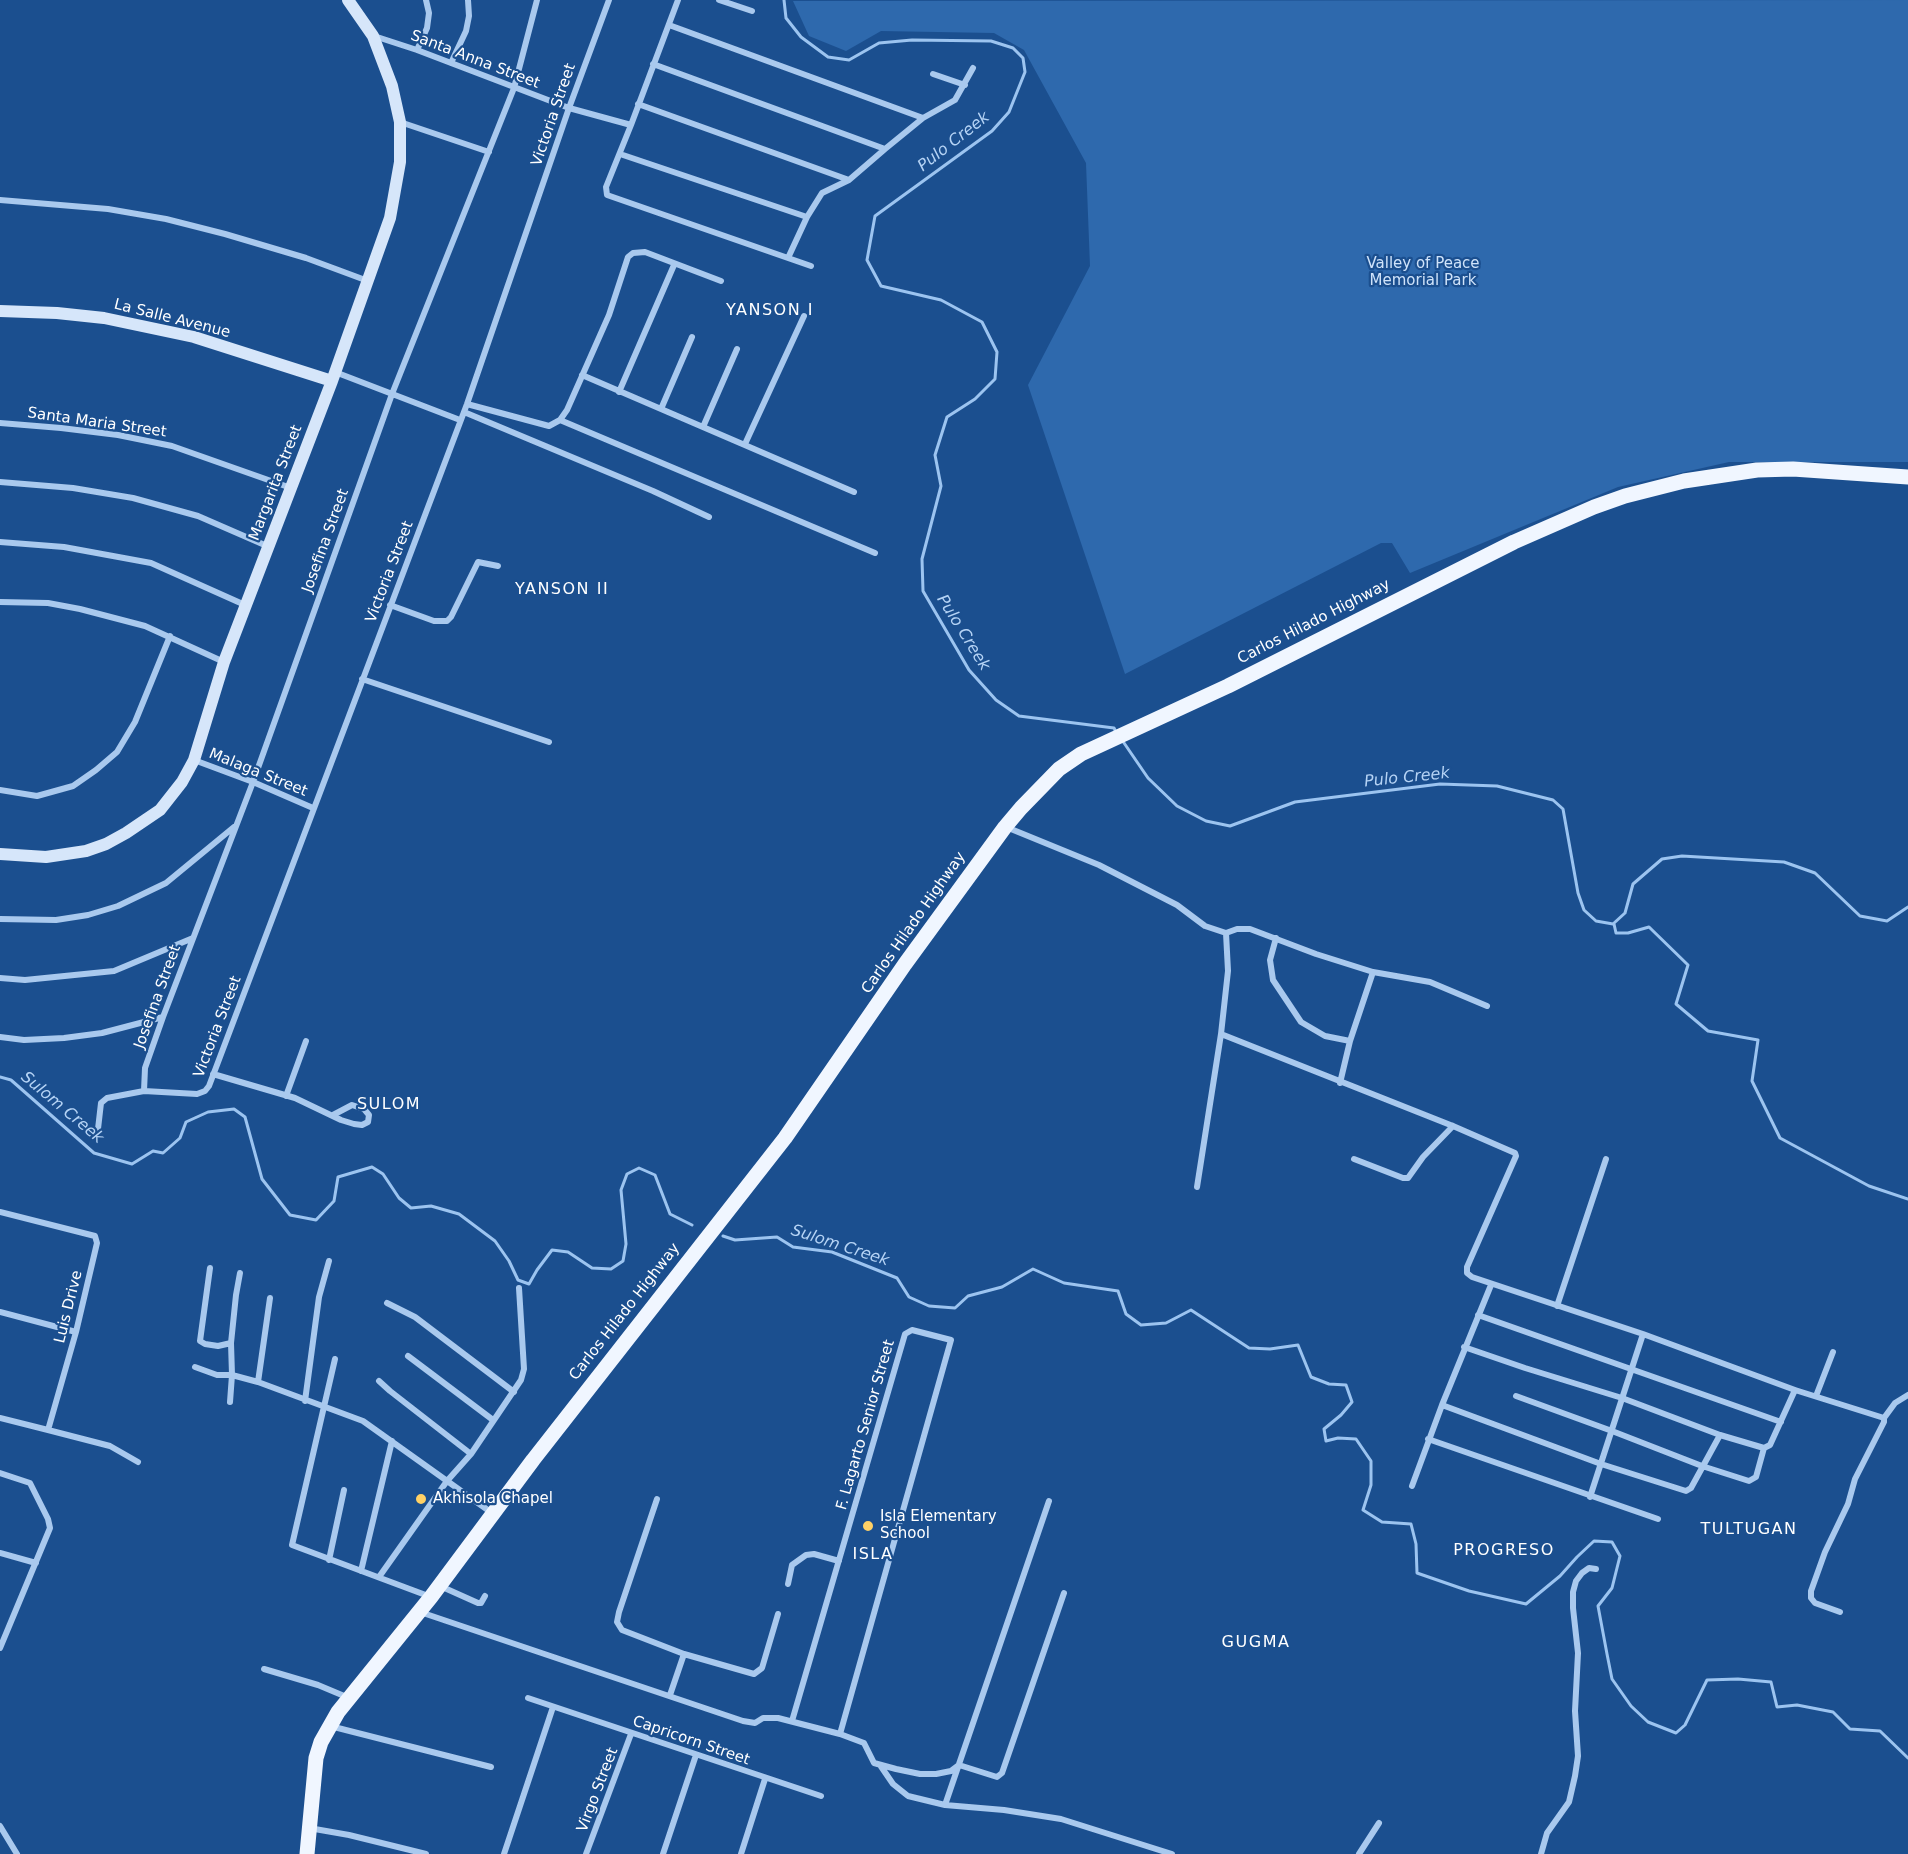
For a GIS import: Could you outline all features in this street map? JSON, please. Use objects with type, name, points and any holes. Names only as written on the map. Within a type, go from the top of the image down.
[{"type":"main road","name":"Carlos Hilado Highway","points":[[307,1854],[316,1758],[321,1742],[330,1726],[681,1269],[785,1138],[905,964],[1005,827],[1059,770],[1081,754],[1228,686],[1514,542],[1556,522],[1625,496],[1684,481],[1756,470],[1908,477]]},
{"type":"street","name":"Margarita Street","points":[[0,854],[46,856],[86,851],[106,844],[146,821],[160,810],[182,782],[194,760],[224,662],[333,377],[390,218],[400,162],[400,122],[392,86],[373,36],[348,0]]},
{"type":"street","points":[[417,50],[427,28],[429,13],[426,0]]},
{"type":"street","points":[[451,63],[466,31],[469,16],[468,0]]},
{"type":"street","name":"Josefina Street","points":[[144,1091],[145,1068],[163,1017],[253,782],[392,394],[514,88],[536,0]]},
{"type":"street","name":"Victoria Street","points":[[144,1091],[197,1094],[205,1091],[213,1074],[467,404],[569,108],[609,0]]},
{"type":"street","points":[[678,0],[606,187],[607,195],[811,266]]},
{"type":"street","points":[[718,0],[752,11]]},
{"type":"street","points":[[669,25],[923,118]]},
{"type":"street","name":"Santa Anna Street","points":[[373,36],[417,50],[569,108],[631,125]]},
{"type":"street","points":[[653,64],[885,149]]},
{"type":"street","points":[[788,258],[807,217],[822,193],[849,180],[923,118],[955,100],[974,68]]},
{"type":"street","points":[[933,74],[965,85]]},
{"type":"street","points":[[638,104],[849,180]]},
{"type":"street","points":[[400,122],[489,152]]},
{"type":"street","points":[[620,154],[807,217]]},
{"type":"street","points":[[0,200],[108,209],[166,219],[306,258],[368,281]]},
{"type":"street","points":[[467,404],[549,426],[560,420],[567,410],[609,315],[628,257],[633,253],[645,252],[674,265],[721,281]]},
{"type":"street","points":[[619,392],[674,265]]},
{"type":"street","name":"La Salle Avenue","points":[[0,311],[57,313],[104,318],[194,337],[333,377]]},
{"type":"street","points":[[745,444],[804,316]]},
{"type":"street","points":[[661,409],[692,337]]},
{"type":"street","points":[[703,427],[737,349]]},
{"type":"street","points":[[582,375],[854,492]]},
{"type":"street","points":[[333,377],[392,394],[460,420]]},
{"type":"street","points":[[464,412],[604,470],[709,517]]},
{"type":"street","points":[[560,420],[875,553]]},
{"type":"street","name":"Santa Maria Street","points":[[0,423],[72,429],[172,446],[291,488]]},
{"type":"street","points":[[0,482],[74,488],[132,498],[198,516],[267,546]]},
{"type":"street","points":[[0,542],[64,547],[151,563],[245,605]]},
{"type":"street","points":[[390,605],[434,621],[447,621],[452,617],[478,562],[498,566]]},
{"type":"street","points":[[0,602],[48,603],[145,626],[224,662]]},
{"type":"street","points":[[0,790],[37,796],[73,786],[117,752],[135,722],[170,636]]},
{"type":"street","points":[[362,679],[549,742]]},
{"type":"street","name":"Malaga Street","points":[[194,760],[313,808]]},
{"type":"street","points":[[0,919],[56,920],[88,915],[118,906],[166,883],[235,826]]},
{"type":"street","points":[[1005,827],[1099,865],[1177,904],[1205,926],[1226,933],[1237,929],[1250,929],[1372,972],[1430,982],[1487,1005]]},
{"type":"street","points":[[1197,1187],[1221,1034],[1228,971],[1226,933]]},
{"type":"street","points":[[0,978],[25,980],[114,971],[193,938]]},
{"type":"street","points":[[1276,938],[1270,960],[1273,980],[1301,1023],[1325,1036],[1350,1041]]},
{"type":"street","points":[[1340,1083],[1350,1041],[1372,972]]},
{"type":"street","points":[[0,1037],[24,1040],[83,1036],[163,1017]]},
{"type":"street","points":[[1221,1034],[1512,1150],[1516,1156],[1467,1267],[1467,1273],[1472,1277],[1642,1334],[1795,1390],[1884,1418]]},
{"type":"street","points":[[286,1096],[306,1041]]},
{"type":"street","points":[[213,1074],[286,1096],[333,1115],[362,1125],[368,1122],[369,1115],[364,1109],[352,1106],[333,1115]]},
{"type":"street","points":[[98,1129],[103,1100],[144,1091]]},
{"type":"street","points":[[1354,1159],[1408,1178],[1423,1157],[1453,1126]]},
{"type":"street","points":[[1557,1306],[1606,1159]]},
{"type":"street","name":"Luis Drive","points":[[0,1212],[95,1236],[97,1243],[76,1332],[48,1430]]},
{"type":"street","points":[[305,1401],[319,1298],[329,1260]]},
{"type":"street","points":[[210,1268],[200,1341],[218,1346],[231,1343]]},
{"type":"street","points":[[230,1402],[231,1343],[240,1273]]},
{"type":"street","points":[[1412,1486],[1464,1347],[1491,1285]]},
{"type":"street","points":[[379,1577],[447,1481],[471,1454],[521,1380],[524,1369],[519,1288]]},
{"type":"street","points":[[258,1382],[270,1298]]},
{"type":"street","points":[[387,1303],[415,1317],[514,1392]]},
{"type":"street","points":[[0,1312],[76,1332]]},
{"type":"street","points":[[1478,1315],[1781,1422]]},
{"type":"street","name":"F. Lagarto Senior Street","points":[[792,1720],[905,1334],[912,1330],[951,1340],[840,1734]]},
{"type":"street","points":[[1590,1497],[1642,1334]]},
{"type":"street","points":[[1464,1347],[1622,1398],[1720,1435],[1764,1448],[1770,1445],[1795,1390]]},
{"type":"street","points":[[1816,1396],[1833,1352]]},
{"type":"street","points":[[408,1356],[493,1420]]},
{"type":"street","points":[[335,1359],[292,1544],[294,1547],[379,1577],[478,1603],[481,1603],[485,1596]]},
{"type":"street","points":[[195,1367],[217,1375],[258,1382],[305,1401],[363,1420],[493,1514]]},
{"type":"street","points":[[379,1381],[471,1454]]},
{"type":"street","points":[[1840,1611],[1815,1603],[1811,1598],[1811,1591],[1825,1552],[1848,1504],[1855,1479],[1884,1418],[1895,1402],[1908,1395]]},
{"type":"street","points":[[1516,1396],[1702,1466],[1749,1481],[1754,1480],[1764,1448]]},
{"type":"street","points":[[1442,1405],[1601,1464],[1686,1491],[1691,1488],[1720,1435]]},
{"type":"street","points":[[0,1418],[110,1446],[138,1462]]},
{"type":"street","points":[[1428,1439],[1658,1519]]},
{"type":"street","points":[[361,1571],[392,1441]]},
{"type":"street","points":[[0,1473],[30,1483],[48,1519],[49,1532],[3,1633],[0,1648]]},
{"type":"street","points":[[329,1560],[344,1490]]},
{"type":"street","points":[[657,1499],[618,1612],[617,1622],[622,1630],[684,1654],[751,1674],[757,1673],[762,1668],[778,1614]]},
{"type":"street","points":[[945,1806],[1049,1502]]},
{"type":"street","points":[[0,1553],[36,1563]]},
{"type":"street","points":[[788,1584],[792,1565],[806,1555],[814,1554],[839,1561]]},
{"type":"street","points":[[1541,1854],[1547,1833],[1569,1802],[1575,1776],[1578,1755],[1575,1711],[1578,1653],[1573,1592],[1576,1581],[1582,1573],[1589,1568],[1596,1569]]},
{"type":"street","points":[[959,1765],[992,1777],[1000,1776],[1064,1593]]},
{"type":"street","points":[[420,1611],[750,1723],[770,1717],[792,1720],[840,1734],[864,1743],[874,1763],[920,1774],[936,1774],[959,1765]]},
{"type":"street","points":[[670,1695],[684,1654]]},
{"type":"street","points":[[264,1669],[318,1685],[350,1698]]},
{"type":"street","name":"Capricorn Street","points":[[528,1698],[821,1796]]},
{"type":"street","points":[[504,1854],[553,1707]]},
{"type":"street","points":[[330,1726],[491,1767]]},
{"type":"street","name":"Virgo Street","points":[[586,1854],[631,1734]]},
{"type":"street","points":[[663,1854],[696,1755]]},
{"type":"street","points":[[880,1764],[899,1790],[908,1796],[945,1806],[1004,1810],[1061,1819],[1172,1854]]},
{"type":"street","points":[[741,1854],[765,1779]]},
{"type":"street","points":[[1359,1854],[1379,1823]]},
{"type":"street","points":[[0,1826],[3,1837],[17,1854]]},
{"type":"street","points":[[309,1828],[349,1835],[426,1854]]},
{"type":"green space","name":"Valley of Peace Memorial Park","points":[[1908,0],[1908,462],[1729,462],[1618,487],[1410,573],[1392,543],[1381,543],[1125,674],[1028,385],[1090,266],[1086,163],[1024,50],[994,33],[881,31],[846,51],[809,36],[793,1]]},
{"type":"waterway","name":"Pulo Creek","points":[[784,0],[786,18],[801,37],[828,57],[849,60],[879,43],[912,40],[991,41],[1013,48],[1023,58],[1025,72],[1009,112],[992,131],[875,216],[867,260],[881,286],[941,300],[982,322],[997,352],[995,379],[975,399],[947,417],[935,455],[941,486],[922,559],[923,591],[969,670],[996,700],[1019,716],[1114,728],[1116,732]]},
{"type":"waterway","name":"Pulo Creek","points":[[1122,740],[1148,778],[1177,806],[1206,821],[1230,826],[1295,802],[1440,784],[1497,786],[1553,800],[1563,809],[1578,893],[1584,910],[1596,921],[1613,924],[1625,913],[1633,884],[1662,859],[1682,856],[1784,862],[1815,873],[1860,916],[1887,921],[1908,907]]},
{"type":"waterway","points":[[1614,924],[1616,933],[1628,933],[1649,927],[1688,965],[1676,1004],[1708,1031],[1758,1040],[1752,1081],[1780,1138],[1869,1186],[1908,1199]]},
{"type":"waterway","name":"Sulom Creek","points":[[0,1077],[11,1080],[94,1153],[132,1164],[153,1151],[163,1153],[180,1138],[186,1122],[208,1112],[234,1109],[245,1117],[262,1179],[290,1215],[316,1220],[334,1201],[338,1177],[372,1167],[383,1174],[399,1198],[411,1208],[431,1206],[459,1214],[495,1241],[509,1261],[518,1280],[529,1284],[552,1250],[568,1252],[592,1268],[611,1269],[623,1261],[626,1244],[621,1190],[627,1174],[639,1168],[655,1175],[670,1214],[692,1225]]},
{"type":"waterway","name":"Sulom Creek","points":[[723,1236],[735,1240],[777,1237],[793,1247],[832,1252],[897,1278],[909,1297],[929,1306],[955,1308],[968,1296],[1002,1287],[1033,1269],[1064,1283],[1118,1291],[1126,1314],[1141,1325],[1166,1323],[1191,1310],[1249,1348],[1270,1349],[1298,1345],[1311,1377],[1329,1384],[1346,1385],[1352,1402],[1324,1429],[1326,1441],[1338,1438],[1356,1439],[1371,1461],[1371,1485],[1363,1510],[1382,1522],[1411,1524],[1416,1544],[1417,1573],[1469,1591],[1526,1604],[1560,1576],[1594,1541],[1612,1542],[1620,1556],[1612,1588],[1598,1606],[1607,1654],[1612,1679],[1631,1706],[1648,1722],[1676,1733],[1685,1725],[1707,1680],[1738,1679],[1771,1682],[1777,1707],[1797,1705],[1833,1712],[1850,1729],[1880,1731],[1908,1758]]},
{"type":"place","name":"Akhisola Chapel","points":[[421,1499]]},
{"type":"place","name":"Isla Elementary School","points":[[868,1526]]},
{"type":"district","name":"YANSON I","points":[[770,311]]},
{"type":"district","name":"YANSON II","points":[[562,590]]},
{"type":"district","name":"SULOM","points":[[389,1105]]},
{"type":"district","name":"TULTUGAN","points":[[1749,1530]]},
{"type":"district","name":"PROGRESO","points":[[1504,1551]]},
{"type":"district","name":"ISLA","points":[[873,1555]]},
{"type":"district","name":"GUGMA","points":[[1256,1643]]}]
